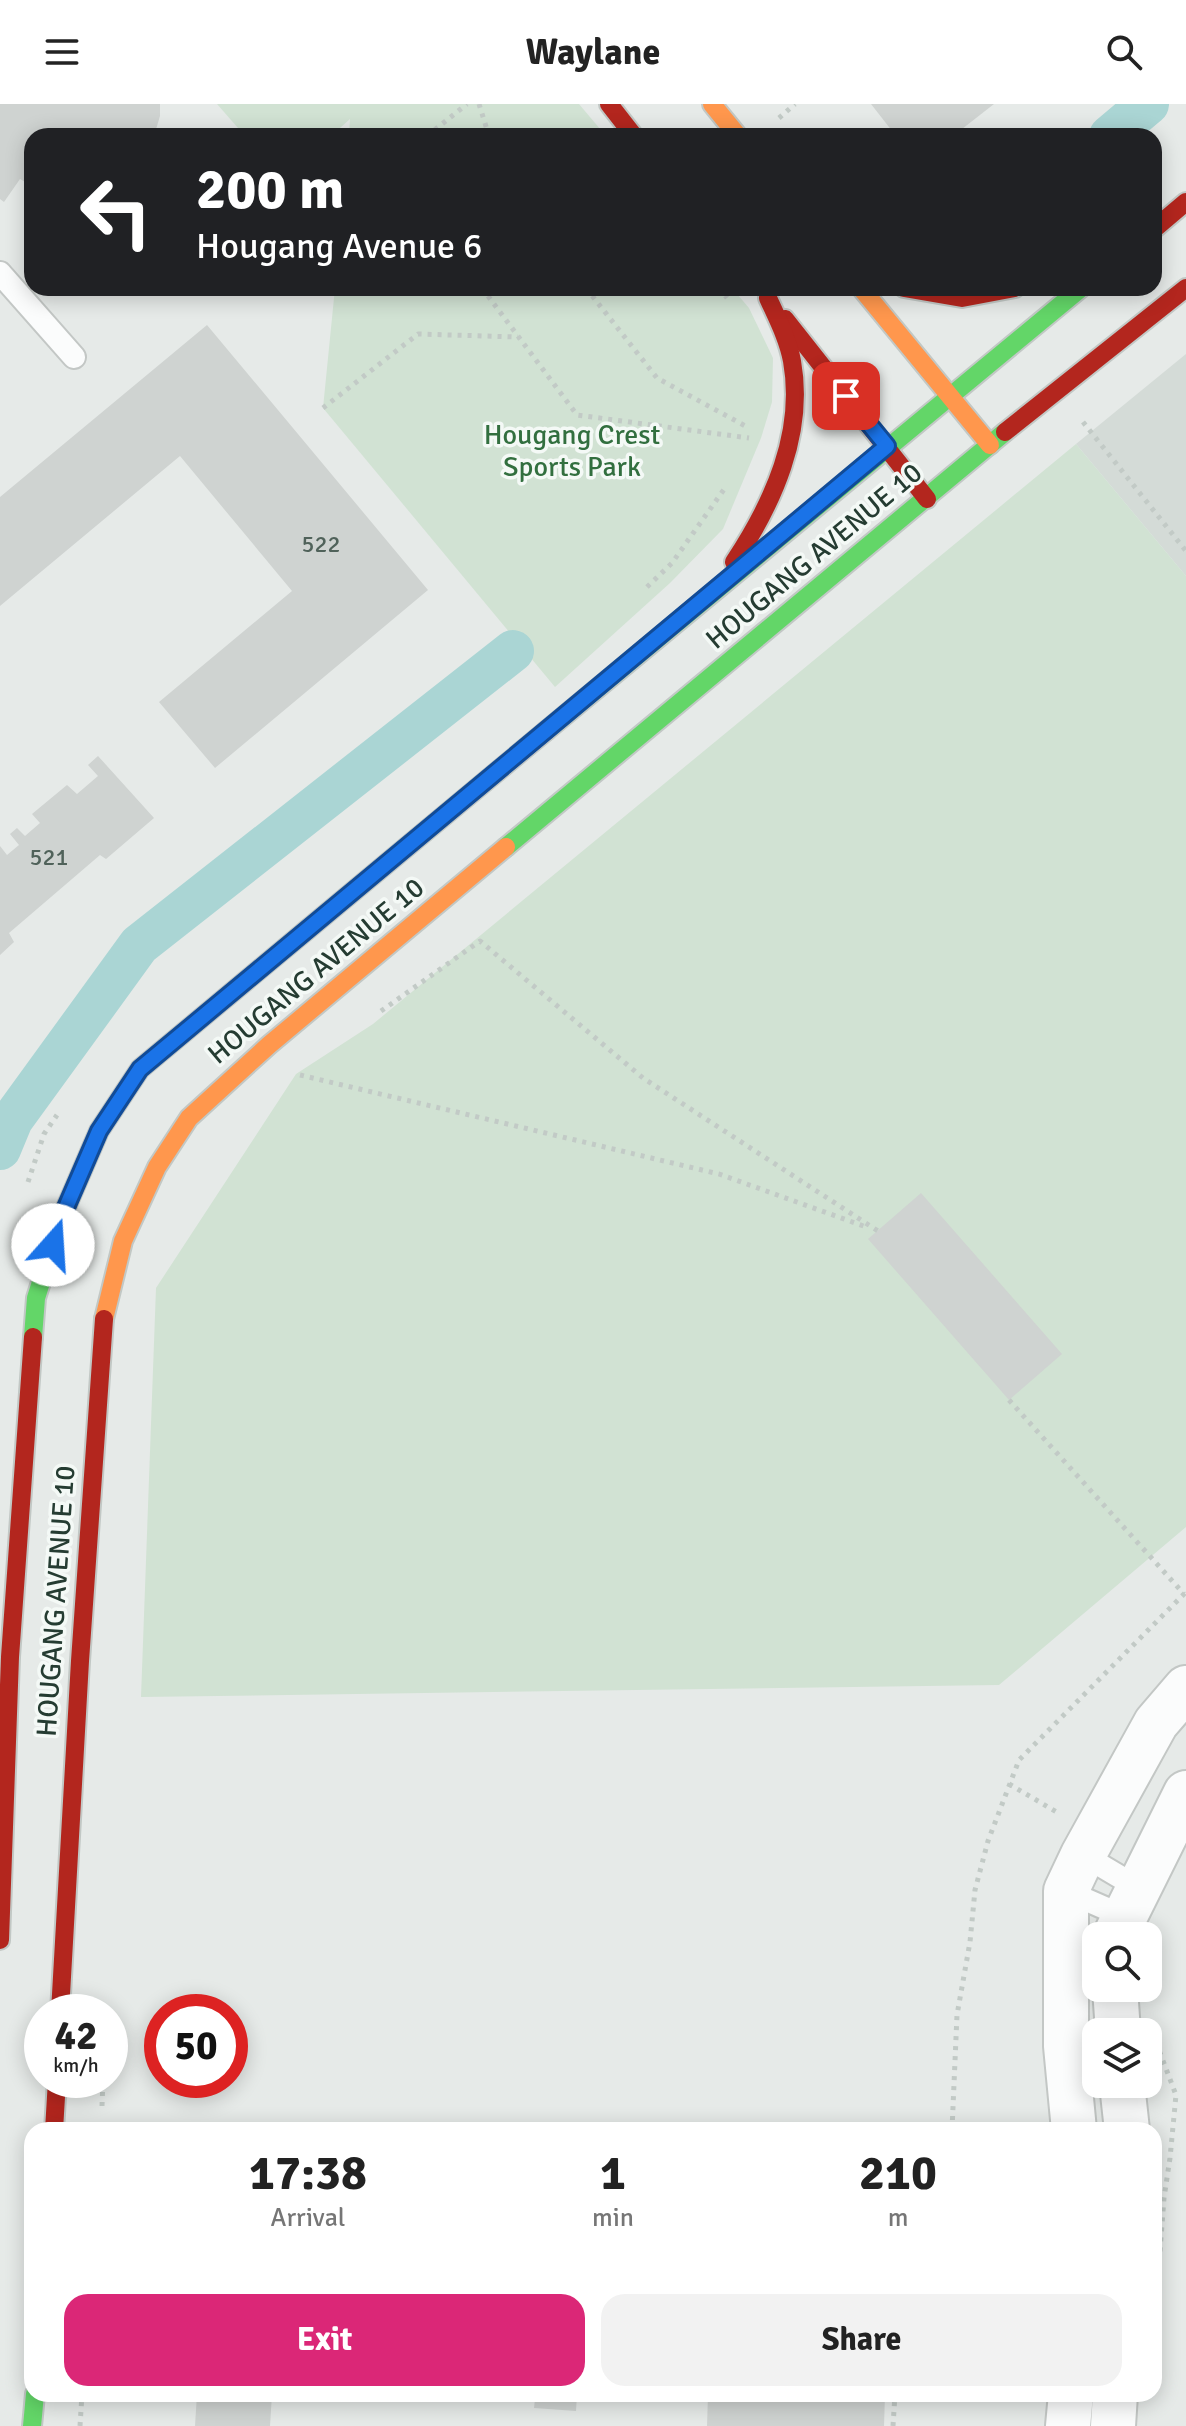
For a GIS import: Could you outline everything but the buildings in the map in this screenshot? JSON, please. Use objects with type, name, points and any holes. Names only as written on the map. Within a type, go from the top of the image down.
[{"type":"main road","points":[[609,104],[628,128]]},
{"type":"main road","points":[[712,104],[732,128]]},
{"type":"main road","points":[[1162,223],[1185,205]]},
{"type":"main road","name":"HOUGANG AVENUE 10","points":[[61,1994],[104,1313],[123,1241],[157,1167],[189,1118],[269,1045],[990,445],[1186,288]]},
{"type":"main road","points":[[705,599],[736,558],[755,526],[781,468],[791,436],[792,362],[765,296]]},
{"type":"main road","points":[[766,296],[927,499]]},
{"type":"main road","points":[[868,296],[990,445]]},
{"type":"main road","points":[[950,296],[973,296]]},
{"type":"main road","name":"HOUGANG AVENUE 10","points":[[0,1940],[10,1657],[36,1298],[61,1219],[99,1131],[140,1069],[949,394],[1071,296]]},
{"type":"main road","points":[[54,2122],[56,2098]]},
{"type":"main road","points":[[32,2426],[34,2402]]},
{"type":"street","points":[[1073,2122],[1066,2046],[1075,1873],[1156,1723],[1186,1688]]},
{"type":"street","points":[[1125,1913],[1186,1793]]},
{"type":"street","points":[[1124,2098],[1126,2122]]},
{"type":"street","points":[[1068,2426],[1070,2402]]},
{"type":"street","points":[[1113,2426],[1114,2402]]},
{"type":"lane","points":[[0,273],[74,357]]},
{"type":"lane","points":[[1075,1873],[1125,1913]]},
{"type":"lane","points":[[1075,1873],[1125,1913]]},
{"type":"path","points":[[437,128],[467,104]]},
{"type":"path","points":[[479,104],[486,128]]},
{"type":"path","points":[[779,118],[795,104]]},
{"type":"path","points":[[488,296],[577,415],[756,436],[657,378],[592,296]]},
{"type":"path","points":[[323,408],[418,334],[519,337]]},
{"type":"path","points":[[1057,390],[1186,551]]},
{"type":"path","points":[[308,1065],[296,1074],[719,1174],[878,1231],[643,1078],[480,941],[369,1020]]},
{"type":"path","points":[[952,2122],[957,2015],[970,1942],[975,1890],[988,1841],[1019,1760],[1185,1593],[1009,1400]]},
{"type":"path","points":[[102,2098],[102,2106]]},
{"type":"path","points":[[80,2426],[82,2402]]},
{"type":"path","points":[[893,2426],[894,2402]]},
{"type":"shaded area","points":[[1186,354],[1186,576],[1076,444]]},
{"type":"green space","points":[[217,104],[579,104],[599,128],[349,128],[350,119],[340,128],[238,128]]},
{"type":"green space","name":"Hougang Crest Sports Park","points":[[334,296],[739,296],[749,308],[773,358],[772,402],[761,438],[723,529],[670,583],[555,687],[323,408]]},
{"type":"green space","points":[[1076,444],[1186,576],[1186,1527],[999,1685],[141,1697],[156,1288],[296,1074],[373,1024]]},
{"type":"waterway","points":[[1120,128],[1148,104]]},
{"type":"waterway","points":[[0,1149],[12,1120],[139,945],[513,651]]},
{"type":"traffic: fast","points":[[546,731],[1071,296]]},
{"type":"traffic: fast","points":[[506,847],[1005,432]]},
{"type":"traffic: fast","points":[[33,1337],[36,1298],[61,1219],[99,1131],[140,1069],[308,929]]},
{"type":"traffic: fast","points":[[32,2426],[34,2402]]},
{"type":"traffic: slow","points":[[712,104],[732,128]]},
{"type":"traffic: slow","points":[[868,296],[990,445]]},
{"type":"traffic: slow","points":[[104,1319],[123,1241],[157,1167],[189,1118],[269,1045],[506,847]]},
{"type":"traffic: jam","points":[[609,104],[628,128]]},
{"type":"traffic: jam","points":[[1162,222],[1186,202]]},
{"type":"traffic: jam","points":[[1005,432],[1186,288]]},
{"type":"traffic: jam","points":[[950,296],[973,296]]},
{"type":"traffic: jam","points":[[734,562],[773,491],[790,441],[794,414],[792,361],[768,298]]},
{"type":"traffic: jam","points":[[785,319],[927,499]]},
{"type":"traffic: jam","points":[[308,929],[546,731]]},
{"type":"traffic: jam","points":[[61,1994],[104,1319]]},
{"type":"traffic: jam","points":[[0,1940],[10,1657],[33,1337]]},
{"type":"traffic: jam","points":[[54,2122],[56,2098]]},
{"type":"route","points":[[53,1245],[99,1131],[140,1069],[887,446],[846,396]]}]
